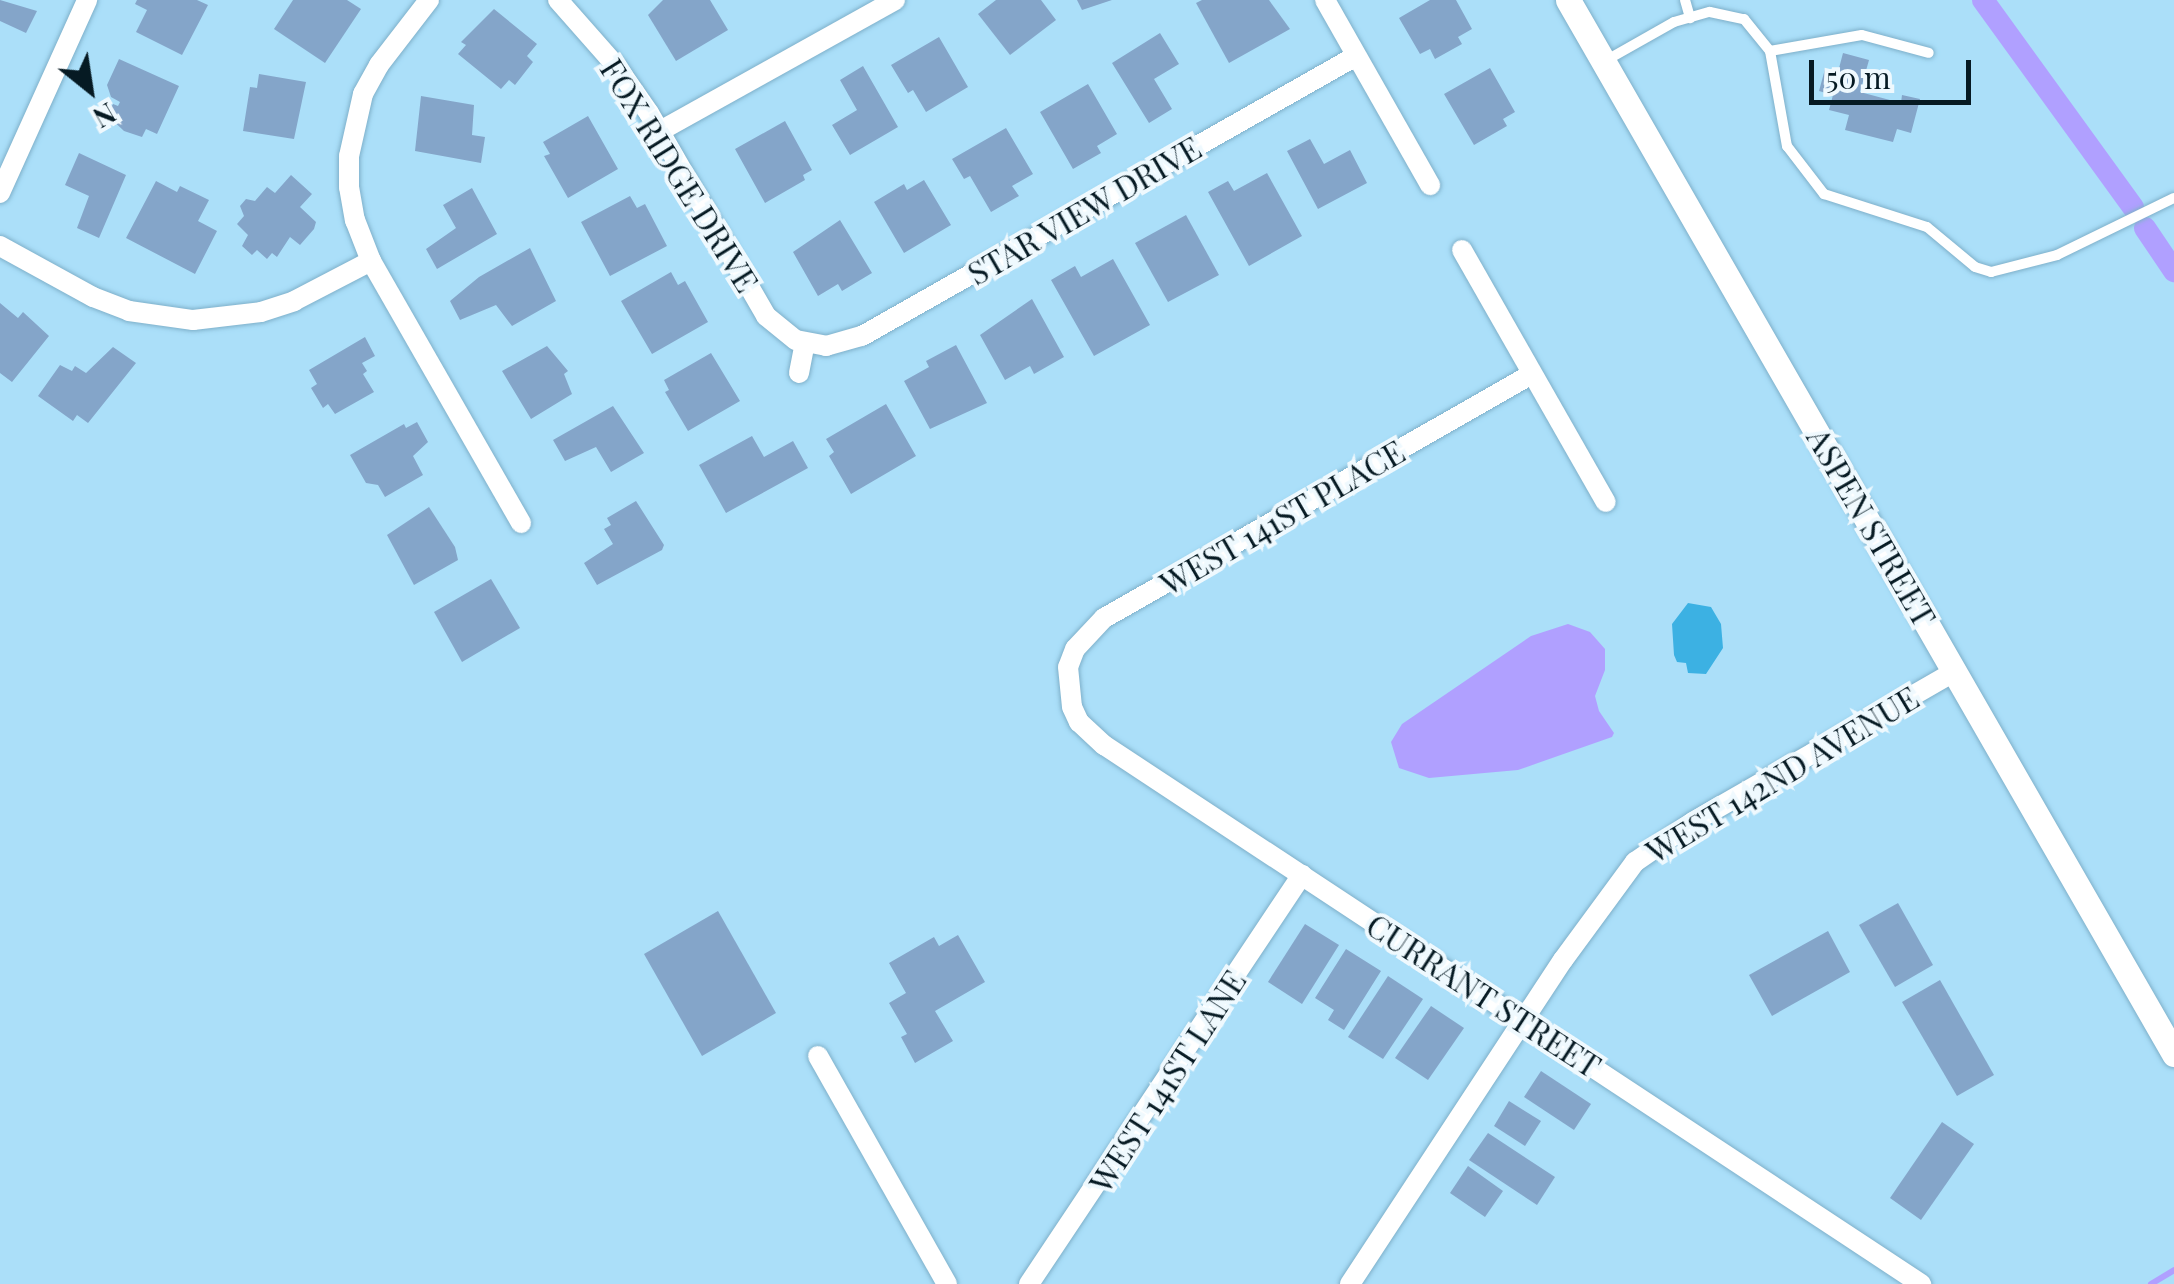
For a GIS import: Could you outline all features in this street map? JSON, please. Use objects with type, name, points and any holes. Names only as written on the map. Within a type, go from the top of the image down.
[{"type":"street","points":[[0,193],[86,0]]},
{"type":"street","points":[[429,0],[379,65],[354,123],[349,187],[355,220],[371,261],[521,523]]},
{"type":"street","name":"FOX RIDGE DRIVE","points":[[558,0],[618,67],[660,131],[766,316],[779,330],[806,343]]},
{"type":"street","points":[[660,131],[895,0]]},
{"type":"street","points":[[1325,0],[1430,186]]},
{"type":"street","name":"ASPEN STREET","points":[[1568,0],[2174,1054]]},
{"type":"street","name":"STAR VIEW DRIVE","points":[[806,343],[826,346],[862,336],[1356,56]]},
{"type":"street","points":[[0,246],[93,297],[129,311],[193,320],[262,312],[304,296],[371,261]]},
{"type":"street","points":[[1462,250],[1606,502]]},
{"type":"street","points":[[799,373],[806,343]]},
{"type":"street","name":"WEST 141ST PLACE","points":[[1067,688],[1074,649],[1104,618],[1532,374]]},
{"type":"street","name":"WEST 142ND AVENUE","points":[[1350,1284],[1616,883],[1652,848],[1954,672]]},
{"type":"street","name":"CURRANT STREET","points":[[1067,688],[1079,722],[1090,734],[1921,1284]]},
{"type":"street","name":"WEST 141ST LANE","points":[[1028,1284],[1069,1230],[1302,875]]},
{"type":"street","points":[[818,1056],[948,1284]]},
{"type":"lane","points":[[1685,0],[1690,18]]},
{"type":"lane","points":[[1604,62],[1690,18],[1710,12],[1744,19],[1770,51],[1786,146],[1824,194],[1927,227],[1975,267],[1992,272],[2057,254],[2174,198]]},
{"type":"lane","points":[[1770,51],[1862,35],[1929,53]]},
{"type":"shaded area","points":[[1688,603],[1711,607],[1721,624],[1723,648],[1706,674],[1688,673],[1686,663],[1677,662],[1674,655],[1672,624]]},
{"type":"shaded area","points":[[1568,624],[1590,632],[1605,649],[1605,670],[1595,696],[1599,711],[1614,733],[1612,737],[1518,770],[1429,778],[1399,768],[1391,742],[1402,724],[1531,636]]},
{"type":"building","points":[[0,0],[37,11],[26,33],[0,21]]},
{"type":"building","points":[[137,0],[197,0],[208,5],[182,55],[136,32],[147,10],[135,4]]},
{"type":"building","points":[[293,0],[347,0],[361,9],[325,63],[274,29]]},
{"type":"building","points":[[663,0],[710,0],[728,30],[676,61],[648,15]]},
{"type":"building","points":[[996,0],[1041,0],[1056,20],[1010,55],[978,14]]},
{"type":"building","points":[[1077,0],[1112,0],[1082,10]]},
{"type":"building","points":[[1269,0],[1290,29],[1229,63],[1196,3]]},
{"type":"building","points":[[1430,0],[1456,0],[1472,29],[1458,37],[1462,44],[1435,59],[1430,49],[1420,54],[1399,18]]},
{"type":"building","points":[[494,9],[537,44],[527,56],[533,62],[515,85],[509,80],[501,89],[458,54],[466,45],[461,42]]},
{"type":"building","points":[[1160,33],[1179,64],[1154,79],[1172,109],[1149,123],[1112,63]]},
{"type":"building","points":[[939,37],[968,87],[926,112],[913,90],[908,93],[891,65]]},
{"type":"building","points":[[1843,53],[1869,60],[1860,92],[1901,103],[1902,95],[1920,99],[1911,133],[1897,129],[1893,142],[1845,130],[1849,115],[1829,110],[1833,95],[1819,91],[1825,69],[1838,72]]},
{"type":"building","points":[[119,59],[179,86],[157,134],[146,129],[142,137],[124,131],[107,115],[113,104],[118,106],[120,102],[111,97],[107,85]]},
{"type":"building","points":[[863,66],[898,127],[850,155],[832,125],[857,110],[840,80]]},
{"type":"building","points":[[1490,68],[1515,112],[1503,119],[1507,126],[1474,145],[1444,94]]},
{"type":"building","points":[[259,74],[306,82],[294,139],[243,131],[250,87],[257,88]]},
{"type":"building","points":[[1088,84],[1117,134],[1097,146],[1101,153],[1073,169],[1040,112]]},
{"type":"building","points":[[421,96],[474,105],[472,135],[485,137],[481,163],[415,151]]},
{"type":"building","points":[[588,116],[618,169],[568,198],[544,156],[550,154],[543,142]]},
{"type":"building","points":[[785,121],[812,170],[803,175],[805,180],[765,203],[735,149]]},
{"type":"building","points":[[1006,128],[1033,174],[1012,186],[1019,196],[991,212],[970,176],[964,179],[952,159]]},
{"type":"building","points":[[1310,139],[1324,164],[1350,150],[1367,183],[1318,209],[1287,151]]},
{"type":"building","points":[[79,153],[126,175],[99,238],[77,228],[89,196],[65,185]]},
{"type":"building","points":[[1267,173],[1302,236],[1249,266],[1208,192],[1228,181],[1234,191]]},
{"type":"building","points":[[291,175],[312,194],[300,207],[316,222],[314,229],[300,245],[290,237],[277,257],[272,253],[267,259],[257,250],[252,255],[242,246],[248,235],[237,224],[244,216],[240,206],[246,199],[255,201],[267,187],[275,193]]},
{"type":"building","points":[[924,180],[951,225],[904,253],[874,202],[904,184],[907,190]]},
{"type":"building","points":[[156,181],[177,192],[180,186],[209,200],[198,221],[217,231],[195,274],[126,238]]},
{"type":"building","points":[[472,188],[497,234],[437,269],[426,249],[456,228],[443,205]]},
{"type":"building","points":[[630,196],[637,208],[645,204],[667,246],[610,276],[581,222]]},
{"type":"building","points":[[1186,215],[1219,275],[1168,302],[1135,243]]},
{"type":"building","points":[[840,220],[872,273],[842,291],[838,284],[818,296],[793,252]]},
{"type":"building","points":[[530,248],[556,301],[512,326],[496,305],[460,320],[450,301],[479,277]]},
{"type":"building","points":[[1113,259],[1150,325],[1094,356],[1051,280],[1075,266],[1081,277]]},
{"type":"building","points":[[671,272],[678,285],[685,281],[708,322],[652,354],[621,301]]},
{"type":"building","points":[[1032,299],[1064,357],[1034,374],[1030,366],[1005,380],[980,335]]},
{"type":"building","points":[[0,303],[18,318],[23,312],[49,336],[12,382],[0,373]]},
{"type":"building","points":[[365,337],[375,356],[362,363],[367,371],[363,374],[374,392],[335,414],[328,404],[323,408],[311,388],[317,384],[309,370]]},
{"type":"building","points":[[956,345],[987,403],[930,429],[904,381],[929,367],[926,361]]},
{"type":"building","points":[[547,346],[568,371],[564,374],[572,394],[531,419],[502,371]]},
{"type":"building","points":[[113,347],[136,363],[88,423],[77,415],[73,421],[38,396],[60,365],[72,371],[75,366],[86,373]]},
{"type":"building","points":[[711,353],[740,401],[688,431],[665,392],[669,390],[664,380]]},
{"type":"building","points":[[886,404],[916,456],[851,494],[829,456],[834,452],[826,439]]},
{"type":"building","points":[[613,406],[644,453],[611,472],[596,447],[565,461],[553,440]]},
{"type":"building","points":[[417,422],[428,442],[413,456],[423,475],[385,497],[378,485],[366,483],[350,455],[404,424],[406,428]]},
{"type":"building","points":[[752,436],[764,457],[793,441],[808,468],[726,513],[699,465]]},
{"type":"building","points":[[636,501],[664,545],[662,550],[597,585],[584,563],[613,544],[604,529],[611,525],[607,518]]},
{"type":"building","points":[[429,507],[455,547],[458,560],[414,585],[387,535]]},
{"type":"building","points":[[491,579],[520,628],[462,662],[434,612]]},
{"type":"building","points":[[1898,903],[1933,965],[1895,987],[1859,925]]},
{"type":"building","points":[[718,911],[776,1013],[702,1056],[644,954]]},
{"type":"building","points":[[1305,924],[1339,945],[1302,1004],[1268,982]]},
{"type":"building","points":[[1828,931],[1850,972],[1772,1016],[1749,975]]},
{"type":"building","points":[[958,935],[985,982],[935,1011],[953,1041],[915,1063],[901,1037],[907,1034],[889,1003],[906,993],[889,963],[934,937],[939,946]]},
{"type":"building","points":[[1346,949],[1381,971],[1344,1030],[1328,1020],[1334,1010],[1315,998]]},
{"type":"building","points":[[1388,976],[1423,999],[1383,1059],[1348,1037]]},
{"type":"building","points":[[1940,980],[1994,1075],[1957,1096],[1902,1002]]},
{"type":"building","points":[[1431,1006],[1464,1028],[1428,1080],[1395,1058]]},
{"type":"building","points":[[1541,1071],[1591,1104],[1574,1130],[1524,1097]]},
{"type":"building","points":[[1509,1101],[1541,1121],[1525,1146],[1494,1126]]},
{"type":"building","points":[[1942,1122],[1974,1144],[1921,1220],[1890,1198]]},
{"type":"building","points":[[1488,1133],[1555,1177],[1537,1205],[1469,1160]]},
{"type":"building","points":[[1468,1166],[1503,1191],[1485,1217],[1450,1193]]},
{"type":"waterway","points":[[1983,0],[2133,207]]},
{"type":"waterway","points":[[2145,228],[2174,271]]},
{"type":"waterway","points":[[2151,1284],[2174,1270]]}]
